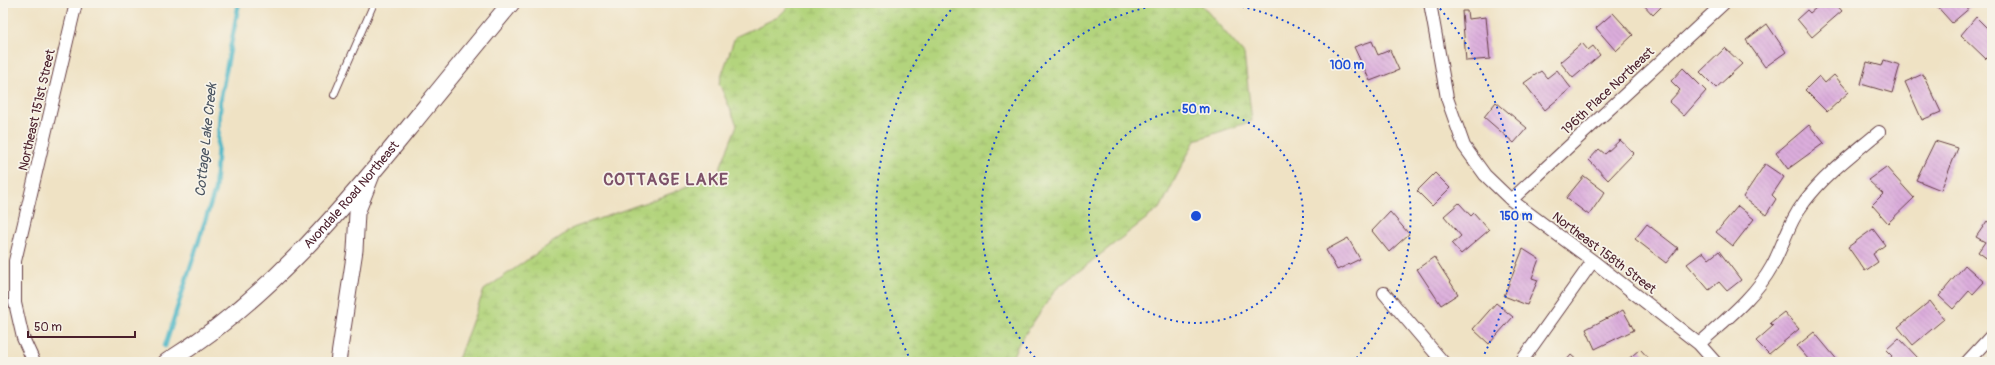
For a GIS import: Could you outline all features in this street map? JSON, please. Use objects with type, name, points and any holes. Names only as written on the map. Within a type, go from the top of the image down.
[{"type":"main road","name":"Avondale Road Northeast","points":[[167,362],[211,331],[257,294],[308,246],[374,171],[511,3]]},
{"type":"street","name":"Northeast 151st Street","points":[[34,362],[23,338],[15,303],[15,261],[76,3]]},
{"type":"street","name":"Northeast 158th Street","points":[[1430,3],[1446,98],[1464,146],[1485,175],[1511,200],[1593,261],[1699,344],[1715,362]]},
{"type":"street","name":"196th Place Northeast","points":[[1511,200],[1724,3]]},
{"type":"street","points":[[1699,344],[1750,297],[1764,278],[1778,253],[1790,223],[1806,199],[1836,168],[1879,132]]},
{"type":"street","points":[[338,362],[355,250],[357,213],[374,171]]},
{"type":"street","points":[[1521,362],[1593,261]]},
{"type":"street","points":[[1384,292],[1443,362]]},
{"type":"street","points":[[1967,362],[1992,335]]},
{"type":"lane","points":[[334,95],[374,3]]},
{"type":"green space","points":[[792,3],[1200,3],[1244,54],[1252,121],[1195,140],[1161,207],[1056,289],[1019,343],[1010,362],[457,362],[484,290],[573,228],[672,193],[718,173],[737,125],[719,83],[735,37],[778,17]]},
{"type":"building","points":[[1642,3],[1665,3],[1653,15]]},
{"type":"building","points":[[1822,3],[1835,3],[1842,11],[1812,37],[1797,19],[1807,10],[1810,13]]},
{"type":"building","points":[[1934,3],[1970,3],[1972,6],[1952,23]]},
{"type":"building","points":[[1462,11],[1467,11],[1468,19],[1486,17],[1490,59],[1466,61]]},
{"type":"building","points":[[1613,13],[1633,35],[1616,51],[1596,28]]},
{"type":"building","points":[[1976,17],[1992,33],[1992,53],[1986,59],[1961,35]]},
{"type":"building","points":[[1767,24],[1786,52],[1765,67],[1746,40]]},
{"type":"building","points":[[1372,41],[1378,55],[1390,50],[1399,70],[1370,81],[1354,47]]},
{"type":"building","points":[[1582,43],[1588,50],[1593,46],[1600,55],[1573,78],[1560,62]]},
{"type":"building","points":[[1725,48],[1742,64],[1716,88],[1700,72]]},
{"type":"building","points":[[1884,60],[1900,65],[1892,93],[1861,84],[1867,62],[1882,66]]},
{"type":"building","points":[[1683,68],[1706,91],[1684,116],[1669,102],[1680,90],[1671,81]]},
{"type":"building","points":[[1557,70],[1571,88],[1545,110],[1524,83],[1541,71],[1547,78]]},
{"type":"building","points":[[1923,74],[1941,112],[1922,120],[1905,82]]},
{"type":"building","points":[[1834,75],[1849,92],[1827,112],[1805,90],[1819,76],[1825,83]]},
{"type":"building","points":[[1496,102],[1527,128],[1514,143],[1484,117]]},
{"type":"building","points":[[1809,125],[1824,143],[1788,169],[1776,153]]},
{"type":"building","points":[[1620,140],[1634,153],[1608,180],[1589,160],[1599,149],[1605,154]]},
{"type":"building","points":[[1935,141],[1958,148],[1941,190],[1916,180]]},
{"type":"building","points":[[1765,164],[1784,177],[1772,195],[1776,199],[1766,215],[1743,197]]},
{"type":"building","points":[[1886,167],[1914,198],[1888,223],[1872,205],[1883,194],[1868,180]]},
{"type":"building","points":[[1435,173],[1450,188],[1432,206],[1417,191]]},
{"type":"building","points":[[1584,176],[1605,192],[1589,215],[1566,198]]},
{"type":"building","points":[[1459,203],[1471,216],[1474,213],[1489,230],[1461,254],[1452,244],[1461,236],[1444,216]]},
{"type":"building","points":[[1738,206],[1754,219],[1733,246],[1716,232]]},
{"type":"building","points":[[1390,212],[1409,234],[1389,252],[1372,231]]},
{"type":"building","points":[[1987,221],[1992,225],[1992,262],[1978,252],[1985,242],[1976,237]]},
{"type":"building","points":[[1647,224],[1678,248],[1666,263],[1635,239]]},
{"type":"building","points":[[1873,229],[1885,245],[1873,254],[1878,262],[1865,271],[1848,247]]},
{"type":"building","points":[[1348,238],[1360,259],[1337,270],[1326,250]]},
{"type":"building","points":[[1523,249],[1539,259],[1532,278],[1538,280],[1527,305],[1504,296]]},
{"type":"building","points":[[1719,251],[1741,280],[1727,291],[1719,282],[1709,290],[1687,264],[1703,252],[1709,259]]},
{"type":"building","points":[[1434,257],[1458,294],[1441,305],[1417,269]]},
{"type":"building","points":[[1965,265],[1984,282],[1973,294],[1969,291],[1953,309],[1939,296]]},
{"type":"building","points":[[1930,301],[1944,319],[1913,345],[1898,327]]},
{"type":"building","points":[[1496,303],[1513,317],[1489,344],[1473,329]]},
{"type":"building","points":[[1623,310],[1634,330],[1595,349],[1586,329]]},
{"type":"building","points":[[1784,312],[1799,329],[1769,354],[1756,341],[1773,326],[1770,323]]},
{"type":"building","points":[[1814,332],[1839,362],[1814,362],[1811,358],[1809,360],[1797,346]]},
{"type":"building","points":[[1899,338],[1918,358],[1915,362],[1887,362],[1892,356],[1886,350]]},
{"type":"building","points":[[1640,349],[1652,362],[1625,362]]},
{"type":"building","points":[[1571,355],[1579,362],[1565,362]]},
{"type":"waterway","name":"Cottage Lake Creek","points":[[165,346],[215,190],[221,96],[239,3]]},
{"type":"district","name":"COTTAGE LAKE","points":[[666,179]]}]
